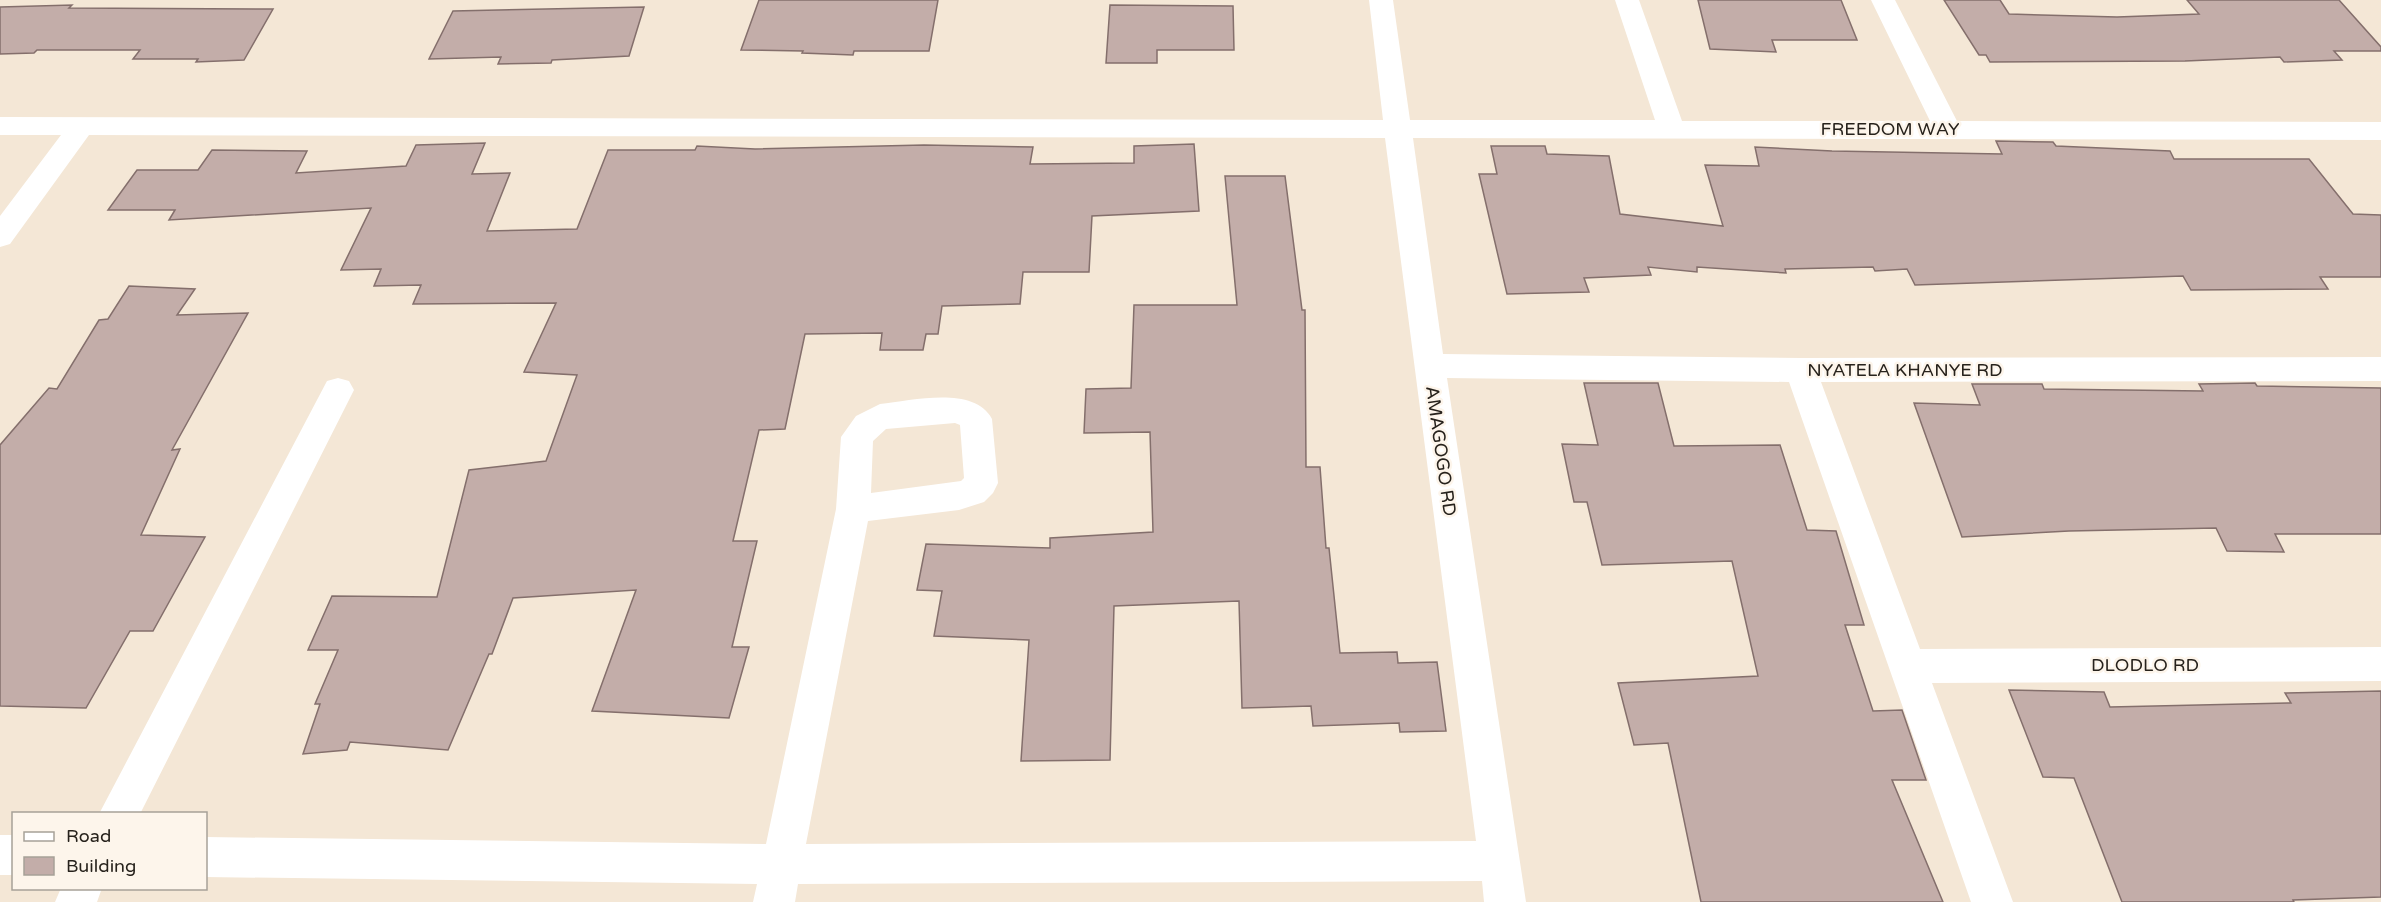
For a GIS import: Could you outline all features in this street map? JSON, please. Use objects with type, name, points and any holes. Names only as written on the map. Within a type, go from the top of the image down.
[{"type":"street","name":"AMAGOGO RD","points":[[1381,0],[1400,130],[1429,366],[1505,902]]},
{"type":"street","points":[[1628,0],[1671,129]]},
{"type":"street","points":[[1882,0],[1947,129]]},
{"type":"street","name":"FREEDOM WAY","points":[[0,126],[2381,131]]},
{"type":"street","points":[[0,237],[81,127]]},
{"type":"street","name":"NYATELA KHANYE RD","points":[[1429,366],[1801,370],[2381,369]]},
{"type":"street","points":[[1801,370],[1992,902]]},
{"type":"street","points":[[120,812],[338,390]]},
{"type":"street","points":[[777,883],[853,509]]},
{"type":"street","name":"DLODLO RD","points":[[1908,666],[2381,664]]},
{"type":"street","points":[[207,857],[777,883],[1499,861]]},
{"type":"building","points":[[759,0],[938,0],[929,51],[854,51],[853,55],[741,50]]},
{"type":"building","points":[[1698,0],[1841,0],[1857,40],[1772,40],[1776,52],[1710,49]]},
{"type":"building","points":[[1944,0],[2000,0],[2009,14],[2117,17],[2199,14],[2187,0],[2339,0],[2381,47],[2381,51],[2334,51],[2342,60],[2284,62],[2280,57],[2185,61],[1990,62],[1986,55],[1979,55]]},
{"type":"building","points":[[72,5],[69,8],[273,9],[244,60],[196,62],[198,59],[133,59],[140,50],[37,50],[34,53],[0,54],[0,7]]},
{"type":"building","points":[[1110,5],[1233,6],[1234,50],[1157,50],[1157,63],[1106,63]]},
{"type":"building","points":[[644,7],[629,56],[552,60],[551,63],[498,64],[501,57],[429,59],[453,11]]},
{"type":"building","points":[[1996,141],[2053,142],[2056,146],[2170,151],[2174,159],[2309,159],[2353,214],[2381,215],[2381,277],[2320,277],[2328,289],[2191,290],[2183,276],[1915,285],[1907,269],[1875,271],[1873,267],[1785,269],[1786,273],[1697,267],[1697,272],[1648,267],[1651,275],[1584,278],[1589,292],[1507,294],[1479,174],[1497,174],[1491,146],[1545,146],[1547,154],[1609,156],[1620,214],[1723,226],[1705,165],[1759,166],[1755,147],[1832,151],[2002,154]]},
{"type":"building","points":[[485,143],[472,174],[510,173],[487,231],[577,229],[608,150],[695,150],[697,146],[755,149],[924,145],[1033,147],[1030,164],[1134,163],[1134,146],[1194,144],[1199,211],[1092,216],[1089,272],[1023,272],[1020,304],[942,306],[938,334],[926,334],[923,350],[880,350],[882,333],[805,334],[785,429],[759,430],[733,541],[757,541],[732,647],[749,647],[729,718],[592,711],[636,590],[513,598],[492,654],[489,654],[448,750],[350,742],[347,750],[303,754],[320,704],[315,704],[338,650],[308,650],[332,596],[437,597],[469,470],[546,461],[577,375],[524,372],[556,303],[413,304],[421,285],[374,286],[381,269],[341,270],[371,208],[169,220],[175,210],[108,210],[137,170],[198,170],[212,150],[307,151],[296,173],[406,166],[416,145]]},
{"type":"building","points":[[1225,176],[1285,176],[1302,310],[1305,310],[1306,467],[1320,467],[1326,548],[1329,548],[1340,653],[1397,652],[1398,663],[1437,662],[1446,731],[1400,732],[1399,723],[1313,726],[1311,706],[1242,708],[1239,601],[1114,606],[1110,760],[1021,761],[1029,640],[934,636],[942,591],[917,590],[926,544],[1050,548],[1050,538],[1153,532],[1150,432],[1084,433],[1086,389],[1131,388],[1134,305],[1237,305]]},
{"type":"building","points":[[129,286],[195,289],[177,315],[248,313],[172,450],[180,449],[141,535],[205,537],[153,631],[130,631],[86,708],[0,706],[0,445],[49,388],[57,389],[99,320],[108,319]]},
{"type":"building","points":[[1584,383],[1658,383],[1674,446],[1780,445],[1807,530],[1836,531],[1864,625],[1845,625],[1873,711],[1902,710],[1926,780],[1892,780],[1943,902],[1701,902],[1668,743],[1634,745],[1618,683],[1758,676],[1732,561],[1602,565],[1587,502],[1574,502],[1562,444],[1598,445]]},
{"type":"building","points":[[2255,383],[2257,386],[2381,388],[2381,534],[2275,534],[2284,552],[2227,551],[2216,528],[2069,531],[1962,537],[1914,403],[1980,405],[1972,384],[2042,384],[2044,389],[2203,391],[2199,384]]},
{"type":"building","points":[[2009,690],[2104,692],[2110,707],[2291,703],[2285,693],[2381,691],[2381,897],[2293,900],[2294,902],[2122,902],[2074,778],[2043,777]]}]
